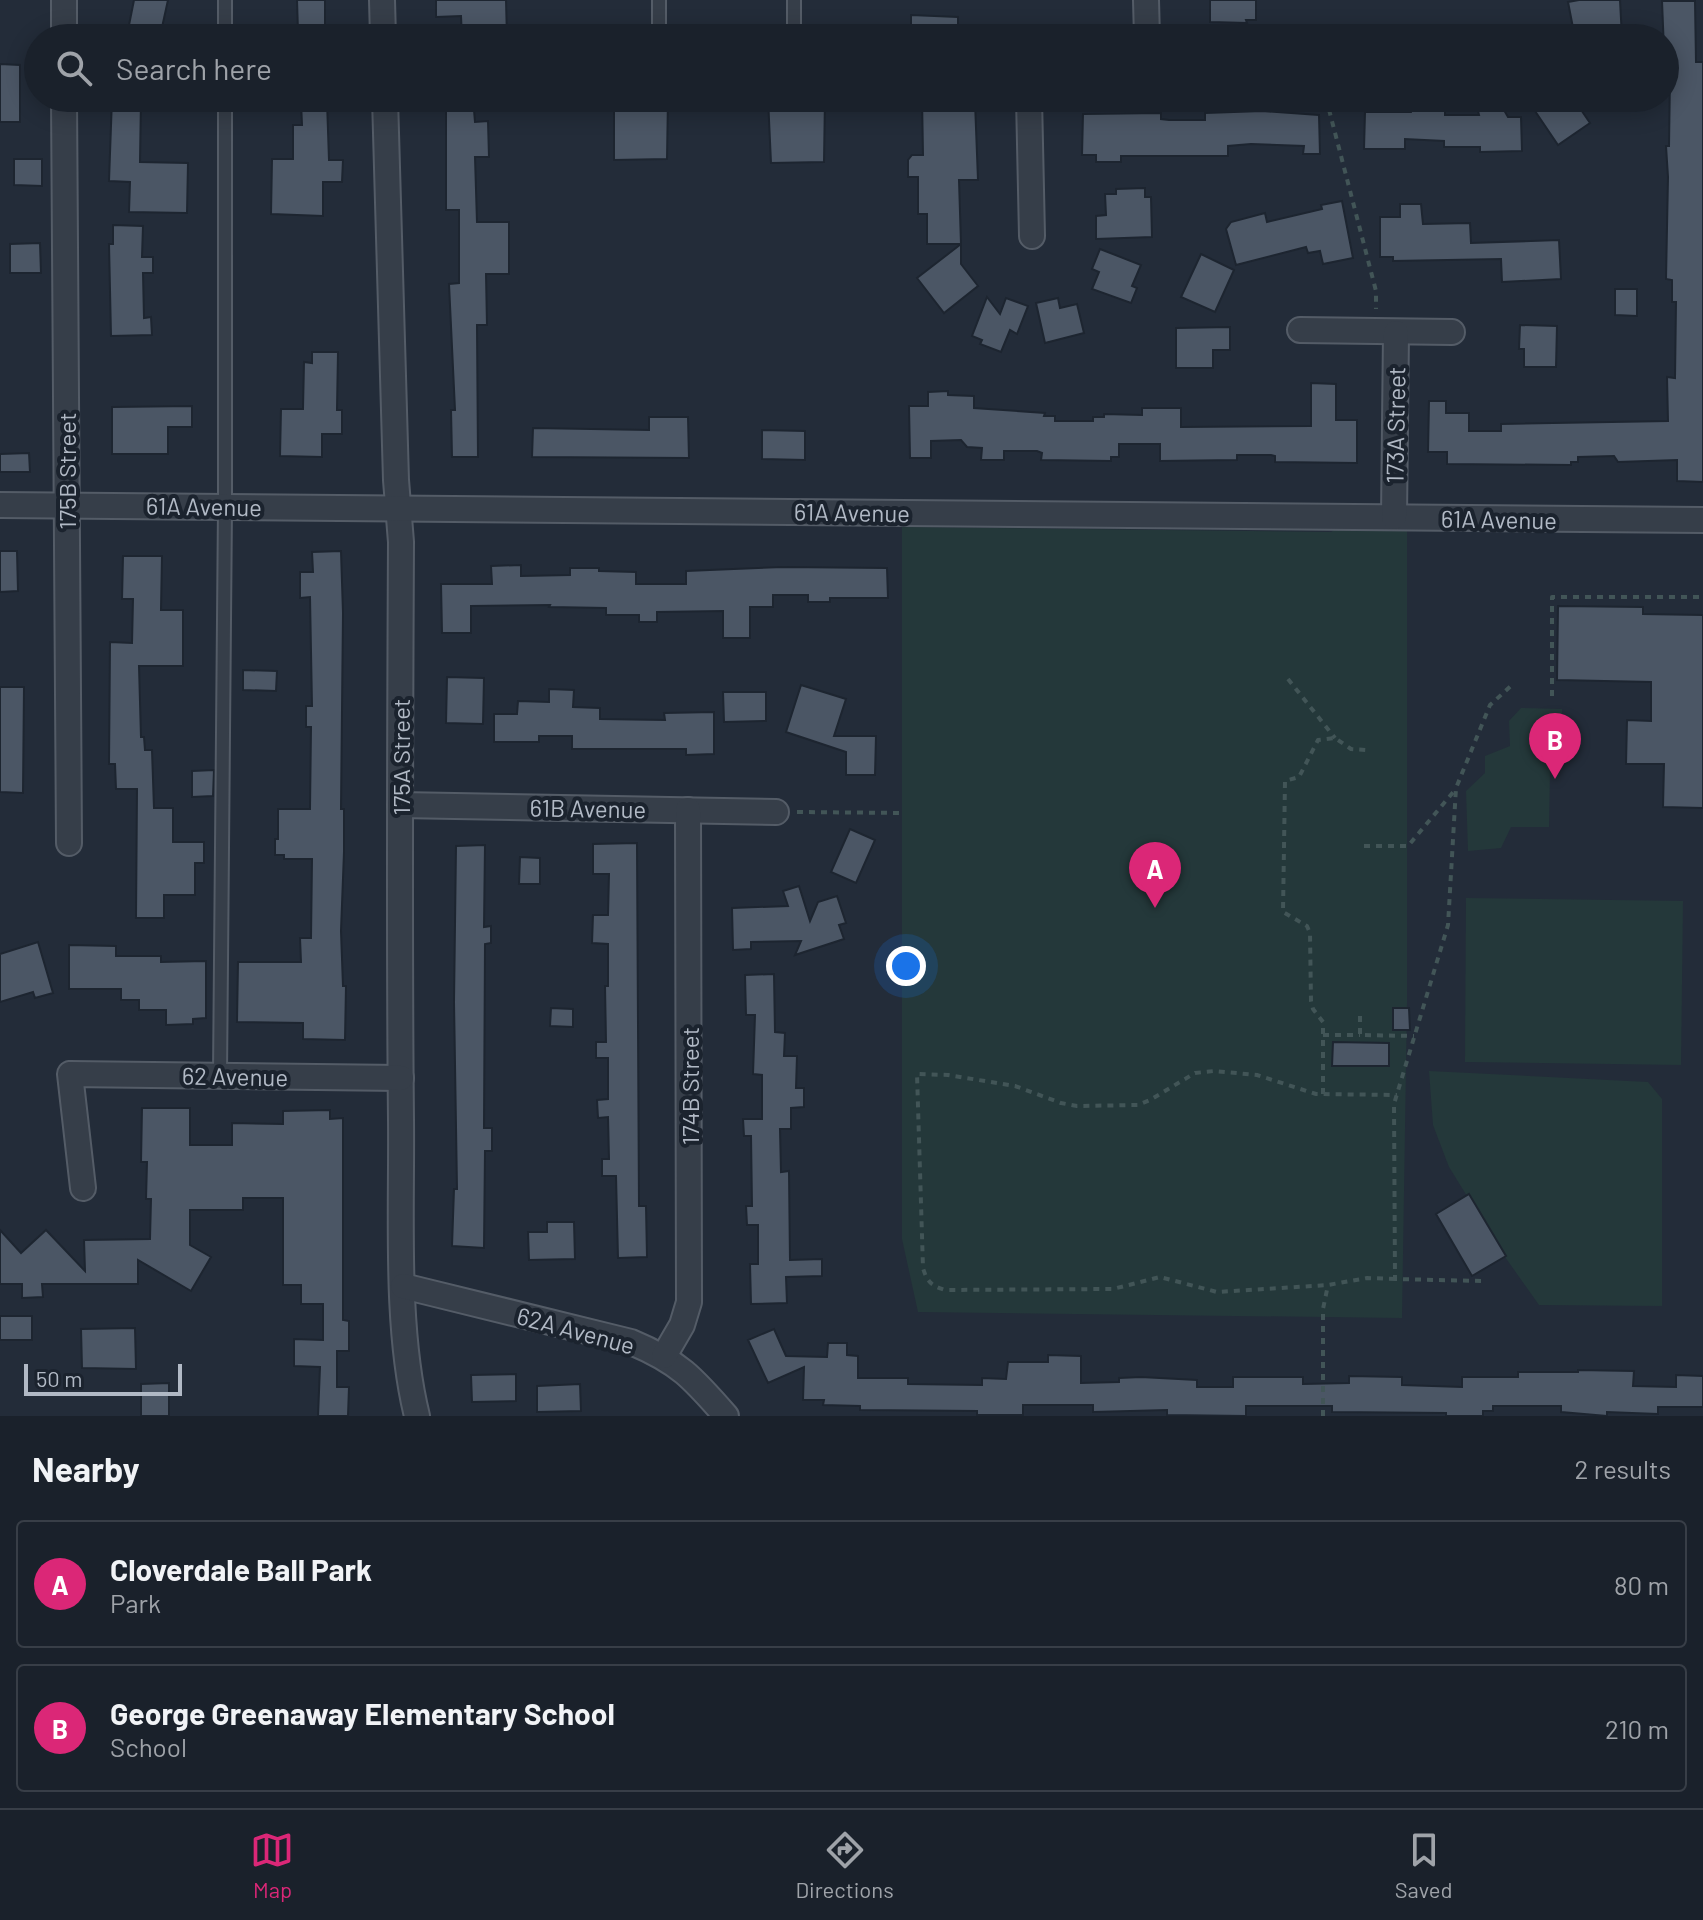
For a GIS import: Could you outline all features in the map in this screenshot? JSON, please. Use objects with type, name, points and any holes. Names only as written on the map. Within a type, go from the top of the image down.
[{"type":"street","points":[[64,0],[64,24]]},
{"type":"street","points":[[382,0],[383,24]]},
{"type":"street","points":[[1146,0],[1147,24]]},
{"type":"street","name":"175B Street","points":[[64,112],[69,843]]},
{"type":"street","name":"175A Street","points":[[385,112],[401,542],[403,1286],[408,1381],[417,1416]]},
{"type":"street","points":[[1029,112],[1032,236]]},
{"type":"street","name":"173A Street","points":[[1300,330],[1386,326],[1452,332]]},
{"type":"street","name":"173A Street","points":[[1386,326],[1394,517]]},
{"type":"street","name":"61A Avenue","points":[[0,505],[1703,520]]},
{"type":"street","name":"61B Avenue","points":[[400,805],[776,812]]},
{"type":"street","name":"174B Street","points":[[664,1356],[682,1325],[689,1302],[688,810]]},
{"type":"street","name":"62 Avenue","points":[[83,1188],[70,1074],[401,1078]]},
{"type":"street","name":"62A Avenue","points":[[403,1286],[631,1342],[664,1356],[693,1378],[726,1416]]},
{"type":"lane","points":[[225,0],[225,24]]},
{"type":"lane","points":[[659,0],[659,24]]},
{"type":"lane","points":[[794,0],[794,24]]},
{"type":"lane","points":[[220,1075],[225,112]]},
{"type":"path","points":[[1330,112],[1386,326]]},
{"type":"path","points":[[1552,696],[1552,597],[1703,597]]},
{"type":"path","points":[[1288,679],[1335,738],[1351,749],[1367,750]]},
{"type":"path","points":[[1364,846],[1408,846],[1456,788],[1490,705],[1512,685]]},
{"type":"path","points":[[1323,1094],[1323,1022],[1311,1001],[1309,929],[1283,912],[1285,781],[1299,777],[1318,740],[1335,738]]},
{"type":"path","points":[[1395,1279],[1394,1104],[1448,925],[1456,788]]},
{"type":"path","points":[[776,812],[903,813]]},
{"type":"path","points":[[1360,1016],[1360,1035]]},
{"type":"path","points":[[1323,1035],[1414,1036]]},
{"type":"path","points":[[1397,1095],[1323,1094],[1257,1075],[1214,1071],[1195,1073],[1138,1105],[1077,1106],[1015,1086],[917,1074],[923,1268],[926,1280],[945,1290],[1113,1289],[1160,1277],[1217,1292],[1328,1285],[1367,1278],[1481,1281]]},
{"type":"path","points":[[1323,1416],[1323,1309],[1328,1285]]},
{"type":"green space","points":[[902,527],[1331,532],[1338,527],[1407,527],[1407,1003],[1402,1318],[918,1312],[902,1239]]},
{"type":"green space","points":[[1521,708],[1562,709],[1562,762],[1550,771],[1549,827],[1511,827],[1501,848],[1468,851],[1466,791],[1485,773],[1485,756],[1510,746],[1509,721]]},
{"type":"green space","points":[[1466,898],[1683,901],[1681,1065],[1465,1062]]},
{"type":"green space","points":[[1429,1071],[1648,1082],[1662,1099],[1662,1306],[1539,1305],[1449,1167],[1433,1125]]},
{"type":"building","points":[[134,0],[168,0],[163,24],[129,24]]},
{"type":"building","points":[[297,0],[325,0],[325,24],[298,24]]},
{"type":"building","points":[[436,0],[506,0],[507,24],[461,24],[461,16],[436,17]]},
{"type":"building","points":[[1210,0],[1256,0],[1256,20],[1246,20],[1247,23],[1210,22]]},
{"type":"building","points":[[1620,0],[1621,24],[1572,24],[1568,2]]},
{"type":"building","points":[[1662,1],[1695,1],[1696,62],[1703,62],[1703,482],[1677,481],[1677,460],[1618,462],[1614,456],[1578,457],[1578,462],[1571,462],[1571,465],[1447,464],[1447,452],[1428,452],[1429,401],[1446,401],[1446,413],[1469,413],[1469,431],[1501,431],[1501,424],[1668,421],[1667,377],[1675,378],[1676,302],[1672,302],[1672,280],[1666,279],[1666,146],[1669,146],[1669,112],[1679,112],[1679,24],[1663,24]]},
{"type":"building","points":[[911,15],[958,17],[958,24],[911,24]]},
{"type":"building","points":[[0,64],[20,65],[20,122],[0,122]]},
{"type":"building","points":[[111,112],[141,112],[140,162],[188,163],[187,213],[129,212],[130,182],[109,181]]},
{"type":"building","points":[[301,112],[327,112],[329,160],[343,160],[342,182],[323,182],[323,216],[271,214],[272,159],[293,159],[293,125],[302,125]]},
{"type":"building","points":[[446,112],[474,112],[475,122],[488,121],[489,157],[475,157],[477,222],[509,222],[509,274],[486,274],[487,325],[477,325],[478,457],[452,457],[451,410],[455,410],[449,284],[459,283],[459,210],[446,210]]},
{"type":"building","points":[[614,112],[668,112],[667,159],[614,160]]},
{"type":"building","points":[[769,112],[825,112],[824,162],[771,163]]},
{"type":"building","points":[[922,112],[975,112],[978,180],[959,180],[961,244],[927,244],[927,214],[918,214],[918,177],[908,177],[908,160],[912,155],[923,155]]},
{"type":"building","points":[[1365,112],[1479,115],[1478,112],[1505,112],[1508,117],[1521,117],[1522,151],[1480,152],[1480,147],[1444,147],[1444,141],[1405,139],[1405,149],[1364,149]]},
{"type":"building","points":[[1536,112],[1583,112],[1590,123],[1558,145]]},
{"type":"building","points":[[1161,113],[1161,119],[1205,120],[1205,113],[1319,115],[1320,154],[1303,154],[1304,146],[1251,144],[1228,146],[1228,156],[1121,156],[1121,162],[1096,162],[1096,155],[1082,155],[1083,114]]},
{"type":"building","points":[[14,159],[42,159],[42,186],[14,185]]},
{"type":"building","points":[[1145,188],[1145,197],[1151,197],[1152,237],[1096,239],[1096,216],[1106,215],[1105,194],[1116,194],[1116,189]]},
{"type":"building","points":[[1342,201],[1353,258],[1323,264],[1320,251],[1308,253],[1306,247],[1236,265],[1226,229],[1231,222],[1265,213],[1267,222]]},
{"type":"building","points":[[1400,204],[1421,204],[1423,224],[1470,223],[1471,243],[1559,240],[1561,279],[1502,282],[1501,259],[1393,261],[1393,257],[1380,257],[1380,217],[1400,217]]},
{"type":"building","points":[[113,225],[143,226],[142,257],[153,257],[153,273],[143,273],[144,318],[151,317],[152,335],[111,336],[109,244],[113,244]]},
{"type":"building","points":[[40,243],[41,273],[10,273],[10,244]]},
{"type":"building","points":[[961,244],[961,264],[978,286],[944,313],[917,278]]},
{"type":"building","points":[[1100,249],[1141,265],[1132,286],[1137,288],[1131,303],[1092,289],[1099,272],[1092,269]]},
{"type":"building","points":[[1201,254],[1234,270],[1215,312],[1181,297]]},
{"type":"building","points":[[1615,289],[1637,289],[1637,316],[1615,315]]},
{"type":"building","points":[[987,297],[1000,314],[1006,298],[1028,306],[1017,334],[1010,330],[1001,352],[980,344],[982,340],[972,336]]},
{"type":"building","points":[[1058,298],[1060,308],[1077,304],[1084,333],[1045,343],[1036,303]]},
{"type":"building","points":[[1520,325],[1557,326],[1556,367],[1524,367],[1524,349],[1519,349]]},
{"type":"building","points":[[1230,327],[1230,350],[1213,350],[1213,368],[1176,368],[1176,328]]},
{"type":"building","points":[[312,352],[338,352],[337,410],[342,410],[342,434],[322,434],[322,457],[280,456],[281,409],[303,409],[304,362],[312,363]]},
{"type":"building","points":[[1311,383],[1336,384],[1336,420],[1357,420],[1357,463],[1275,462],[1275,456],[1271,455],[1237,455],[1237,460],[1160,461],[1160,444],[1119,444],[1119,457],[1111,457],[1111,461],[1041,460],[1042,453],[1037,451],[1004,451],[1004,460],[981,460],[982,448],[967,447],[961,440],[931,441],[931,458],[910,458],[909,406],[928,406],[928,392],[948,391],[948,395],[974,396],[974,408],[1045,413],[1044,416],[1055,416],[1055,421],[1093,421],[1093,417],[1104,417],[1104,414],[1142,415],[1142,408],[1181,408],[1181,427],[1311,426]]},
{"type":"building","points":[[192,406],[192,427],[168,427],[168,454],[112,454],[112,407]]},
{"type":"building","points":[[649,417],[688,417],[689,458],[532,457],[533,428],[649,430]]},
{"type":"building","points":[[762,430],[805,431],[805,460],[762,459]]},
{"type":"building","points":[[29,453],[30,472],[0,472],[0,454]]},
{"type":"building","points":[[0,551],[17,551],[18,591],[0,592]]},
{"type":"building","points":[[341,551],[341,809],[344,809],[344,852],[341,931],[343,986],[346,986],[345,1040],[303,1039],[303,1023],[237,1022],[238,962],[301,962],[300,938],[311,938],[312,859],[284,859],[284,855],[275,855],[275,839],[278,839],[278,809],[310,809],[311,727],[306,727],[306,706],[312,706],[310,597],[300,598],[300,572],[313,572],[312,552]]},
{"type":"building","points":[[123,556],[162,556],[161,610],[183,610],[183,666],[139,666],[141,737],[144,737],[145,750],[152,750],[154,808],[173,808],[173,842],[204,842],[204,863],[195,863],[195,895],[164,895],[164,918],[136,918],[137,789],[116,789],[115,764],[109,764],[110,642],[132,643],[133,599],[122,599]]},
{"type":"building","points":[[521,565],[521,576],[570,575],[570,568],[636,572],[636,584],[686,584],[686,571],[783,567],[887,568],[888,598],[830,598],[830,602],[808,602],[808,595],[773,595],[773,607],[750,607],[750,638],[723,638],[723,611],[657,612],[657,622],[639,622],[639,615],[606,615],[606,608],[550,605],[471,606],[471,633],[442,633],[441,584],[492,584],[491,566]]},
{"type":"building","points":[[1558,606],[1643,607],[1643,614],[1703,615],[1703,808],[1663,807],[1664,764],[1626,764],[1627,720],[1651,721],[1651,682],[1557,680]]},
{"type":"building","points":[[243,670],[277,671],[276,691],[243,690]]},
{"type":"building","points":[[447,677],[484,678],[483,724],[446,723]]},
{"type":"building","points":[[801,685],[846,699],[834,736],[876,736],[875,775],[846,775],[846,752],[786,732]]},
{"type":"building","points":[[0,687],[24,687],[23,793],[0,792]]},
{"type":"building","points":[[549,689],[574,690],[573,707],[600,708],[600,719],[665,720],[664,713],[714,712],[714,754],[686,755],[686,749],[572,749],[572,736],[539,736],[539,742],[494,742],[494,714],[517,714],[518,701],[549,702]]},
{"type":"building","points":[[723,692],[766,692],[766,721],[724,722]]},
{"type":"building","points":[[214,770],[213,796],[192,797],[192,771]]},
{"type":"building","points":[[850,829],[875,840],[856,883],[831,872]]},
{"type":"building","points":[[637,843],[639,1206],[646,1206],[647,1257],[618,1258],[616,1176],[602,1176],[602,1159],[609,1159],[608,1117],[598,1118],[597,1100],[608,1099],[608,1058],[596,1058],[596,1042],[606,1042],[608,944],[592,943],[593,915],[608,915],[609,874],[593,874],[593,844]]},
{"type":"building","points":[[485,845],[484,927],[491,926],[491,943],[485,944],[484,1128],[492,1128],[492,1151],[485,1151],[484,1248],[452,1246],[454,1189],[457,1189],[454,1002],[456,846]]},
{"type":"building","points":[[520,857],[540,858],[540,884],[519,884]]},
{"type":"building","points":[[799,886],[810,921],[818,902],[837,896],[846,923],[839,925],[844,939],[795,955],[801,941],[751,942],[751,949],[733,950],[732,908],[788,906],[783,891]]},
{"type":"building","points":[[38,942],[53,993],[35,998],[33,992],[0,1002],[0,954]]},
{"type":"building","points":[[69,945],[116,946],[116,956],[161,956],[161,962],[206,961],[206,1018],[193,1019],[193,1024],[166,1025],[166,1010],[139,1010],[139,1000],[121,1000],[121,989],[69,989]]},
{"type":"building","points":[[774,974],[775,1032],[785,1033],[784,1056],[797,1056],[796,1088],[804,1088],[804,1107],[791,1108],[791,1129],[780,1129],[781,1172],[789,1171],[790,1260],[822,1259],[822,1276],[786,1277],[787,1303],[751,1304],[750,1264],[758,1264],[758,1225],[747,1225],[746,1206],[752,1206],[751,1136],[744,1136],[743,1119],[762,1119],[762,1075],[753,1074],[755,1015],[746,1015],[745,975]]},
{"type":"building","points":[[551,1008],[573,1009],[573,1027],[550,1026]]},
{"type":"building","points":[[1393,1008],[1409,1008],[1410,1030],[1393,1030]]},
{"type":"building","points":[[1333,1042],[1389,1043],[1389,1066],[1332,1066]]},
{"type":"building","points":[[142,1108],[190,1108],[190,1145],[232,1145],[232,1123],[283,1124],[283,1111],[330,1110],[330,1119],[343,1118],[343,1320],[349,1321],[349,1351],[337,1351],[337,1387],[349,1387],[348,1416],[318,1416],[320,1367],[294,1366],[294,1339],[323,1340],[323,1304],[301,1304],[301,1285],[283,1285],[283,1198],[243,1198],[243,1210],[190,1210],[190,1245],[211,1257],[191,1291],[138,1260],[138,1284],[42,1284],[43,1297],[22,1298],[22,1284],[0,1284],[0,1230],[21,1253],[46,1230],[85,1271],[84,1240],[150,1239],[151,1199],[146,1199],[147,1162],[141,1162]]},
{"type":"building","points":[[1469,1194],[1506,1256],[1472,1276],[1436,1214]]},
{"type":"building","points":[[547,1222],[574,1222],[575,1259],[529,1260],[528,1232],[547,1232]]},
{"type":"building","points":[[0,1316],[32,1316],[32,1340],[0,1340]]},
{"type":"building","points":[[135,1328],[136,1369],[82,1368],[81,1329]]},
{"type":"building","points":[[774,1329],[786,1356],[827,1357],[828,1343],[847,1343],[847,1355],[858,1356],[858,1378],[908,1378],[908,1384],[982,1385],[982,1378],[1006,1379],[1008,1362],[1048,1362],[1048,1355],[1081,1356],[1081,1383],[1119,1382],[1119,1378],[1141,1377],[1197,1380],[1197,1387],[1233,1387],[1233,1377],[1303,1377],[1303,1384],[1349,1383],[1349,1376],[1402,1377],[1402,1385],[1462,1387],[1462,1377],[1518,1377],[1518,1372],[1634,1371],[1633,1386],[1676,1387],[1676,1375],[1703,1376],[1703,1407],[1658,1407],[1658,1414],[1607,1412],[1607,1416],[1561,1412],[1561,1406],[1493,1406],[1493,1411],[1483,1411],[1483,1416],[1332,1412],[1332,1406],[1246,1406],[1246,1416],[1167,1415],[1167,1410],[1093,1412],[1093,1405],[1023,1405],[1023,1415],[977,1415],[977,1411],[860,1410],[860,1406],[823,1405],[824,1400],[803,1400],[804,1367],[768,1383],[748,1340]]},
{"type":"building","points":[[516,1374],[516,1401],[472,1402],[471,1375]]},
{"type":"building","points":[[169,1383],[169,1416],[141,1416],[141,1384]]},
{"type":"building","points":[[580,1384],[581,1411],[537,1412],[537,1386]]},
{"type":"place","name":"George Greenaway Elementary School","points":[[1555,779]]},
{"type":"place","name":"Cloverdale Ball Park","points":[[1155,908]]}]
